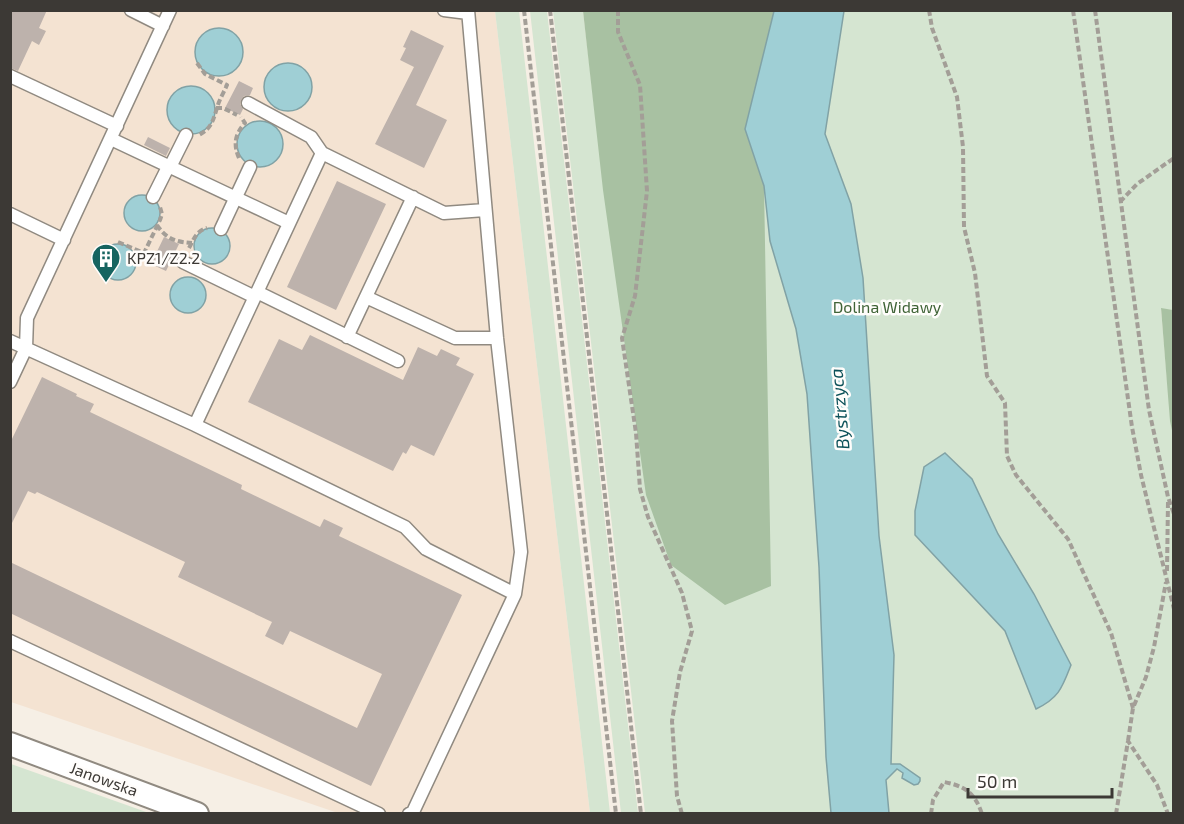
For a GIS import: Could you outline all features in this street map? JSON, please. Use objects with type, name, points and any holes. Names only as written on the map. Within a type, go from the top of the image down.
[{"type":"street","name":"Janowska","points":[[10,744],[197,813]]},
{"type":"lane","points":[[131,10],[163,26]]},
{"type":"lane","points":[[10,382],[26,348],[27,318],[170,10]]},
{"type":"lane","points":[[409,813],[413,812],[515,594],[520,552],[497,338],[468,12],[444,10]]},
{"type":"lane","points":[[10,76],[117,126]]},
{"type":"lane","points":[[248,103],[311,137],[322,153],[444,213],[485,210]]},
{"type":"lane","points":[[153,197],[186,135]]},
{"type":"lane","points":[[111,139],[289,224]]},
{"type":"lane","points":[[195,425],[322,153]]},
{"type":"lane","points":[[221,229],[250,167]]},
{"type":"lane","points":[[347,337],[413,197]]},
{"type":"lane","points":[[10,214],[64,240]]},
{"type":"lane","points":[[183,261],[398,361]]},
{"type":"lane","points":[[366,297],[455,338],[497,338]]},
{"type":"lane","points":[[10,341],[195,425],[405,527],[426,549],[515,594]]},
{"type":"lane","points":[[10,641],[379,813]]},
{"type":"path","points":[[524,10],[616,813]]},
{"type":"path","points":[[550,10],[641,813]]},
{"type":"path","points":[[618,10],[618,32],[640,85],[647,191],[635,296],[622,338],[636,433],[640,489],[648,517],[682,593],[692,631],[680,672],[672,722],[677,796],[682,813]]},
{"type":"path","points":[[929,10],[932,28],[957,97],[963,147],[964,227],[975,273],[987,376],[1005,403],[1007,456],[1016,475],[1068,539],[1111,633],[1133,708]]},
{"type":"path","points":[[1073,10],[1132,427],[1173,609]]},
{"type":"path","points":[[1095,10],[1149,410],[1173,514]]},
{"type":"path","points":[[186,135],[199,135],[207,131],[227,85],[205,74],[197,63]]},
{"type":"path","points":[[242,117],[245,123],[237,134],[235,145],[240,159],[250,167]]},
{"type":"path","points":[[1120,202],[1146,177],[1173,158]]},
{"type":"path","points":[[118,242],[144,253],[162,214],[159,204],[153,197]]},
{"type":"path","points":[[157,225],[164,236],[179,243],[192,243]]},
{"type":"path","points":[[1116,813],[1133,708],[1149,667],[1167,577],[1168,497]]},
{"type":"path","points":[[1128,741],[1157,785],[1168,813]]},
{"type":"path","points":[[931,813],[933,800],[944,782],[963,786],[979,804],[982,813]]},
{"type":"shaded area","points":[[11,11],[495,11],[590,813],[338,813],[11,702]]},
{"type":"green space","points":[[495,11],[519,11],[610,813],[590,813]]},
{"type":"green space","points":[[530,11],[547,11],[638,813],[621,813]]},
{"type":"green space","name":"Dolina Widawy","points":[[553,11],[583,11],[606,207],[584,11],[1173,11],[1173,310],[1161,309],[1167,380],[1174,423],[1173,813],[645,813]]},
{"type":"green space","points":[[583,11],[774,11],[745,129],[764,186],[771,586],[725,605],[671,565],[646,495],[603,190]]},
{"type":"green space","points":[[1161,308],[1173,310],[1173,435],[1170,421]]},
{"type":"green space","points":[[11,764],[149,813],[11,813]]},
{"type":"water","name":"Bystrzyca","points":[[774,11],[844,11],[825,134],[851,204],[863,278],[879,536],[894,655],[891,764],[900,764],[920,778],[918,784],[914,785],[902,778],[903,773],[897,769],[886,780],[889,813],[831,813],[826,757],[819,567],[807,394],[796,329],[770,241],[764,186],[745,129]]},
{"type":"water","points":[[214,28],[224,28],[236,35],[243,47],[243,57],[236,69],[224,76],[214,76],[199,65],[195,57],[195,47],[206,32]]},
{"type":"water","points":[[283,63],[293,63],[305,70],[312,82],[312,92],[305,104],[293,111],[283,111],[268,100],[264,92],[264,82],[275,67]]},
{"type":"water","points":[[191,86],[208,93],[215,110],[208,127],[191,134],[174,127],[167,110],[174,93]]},
{"type":"water","points":[[260,121],[269,122],[277,127],[282,135],[282,153],[277,161],[269,166],[260,167],[251,166],[243,161],[238,153],[237,144],[238,135],[243,127],[251,122]]},
{"type":"water","points":[[142,195],[154,201],[160,213],[154,225],[142,231],[130,225],[124,213],[130,201]]},
{"type":"water","points":[[212,228],[225,233],[230,246],[225,259],[212,264],[199,259],[194,246],[199,233]]},
{"type":"water","points":[[118,244],[131,249],[136,262],[131,275],[118,280],[105,275],[100,262],[105,249]]},
{"type":"water","points":[[188,277],[201,282],[206,295],[201,308],[188,313],[175,308],[170,295],[175,282]]},
{"type":"water","points":[[945,453],[972,479],[998,534],[1034,594],[1071,665],[1059,691],[1050,701],[1036,709],[1005,631],[915,535],[915,511],[924,467]]},
{"type":"building","points":[[10,10],[47,10],[39,28],[46,31],[39,45],[32,41],[18,71],[10,68]]},
{"type":"building","points":[[411,30],[444,46],[416,105],[447,120],[424,168],[375,144],[414,67],[400,60]]},
{"type":"building","points":[[239,81],[253,88],[250,95],[244,96],[241,100],[240,104],[243,109],[240,115],[225,108]]},
{"type":"building","points":[[148,137],[170,148],[166,156],[144,145]]},
{"type":"building","points":[[337,181],[386,204],[336,310],[287,287]]},
{"type":"building","points":[[164,237],[179,244],[166,271],[151,264]]},
{"type":"building","points":[[310,335],[403,380],[418,347],[437,356],[441,349],[460,358],[456,365],[474,374],[434,456],[411,445],[406,454],[403,452],[393,471],[248,402],[279,339],[302,350]]},
{"type":"building","points":[[42,377],[94,404],[90,412],[242,485],[241,489],[320,527],[324,519],[343,528],[339,536],[462,595],[371,786],[10,613],[10,562],[357,728],[382,674],[290,631],[283,645],[265,636],[272,622],[178,577],[185,562],[37,492],[35,494],[28,491],[10,527],[10,443]]},
{"type":"place","name":"KPZ1/Z2.2","points":[[106,284]]}]
